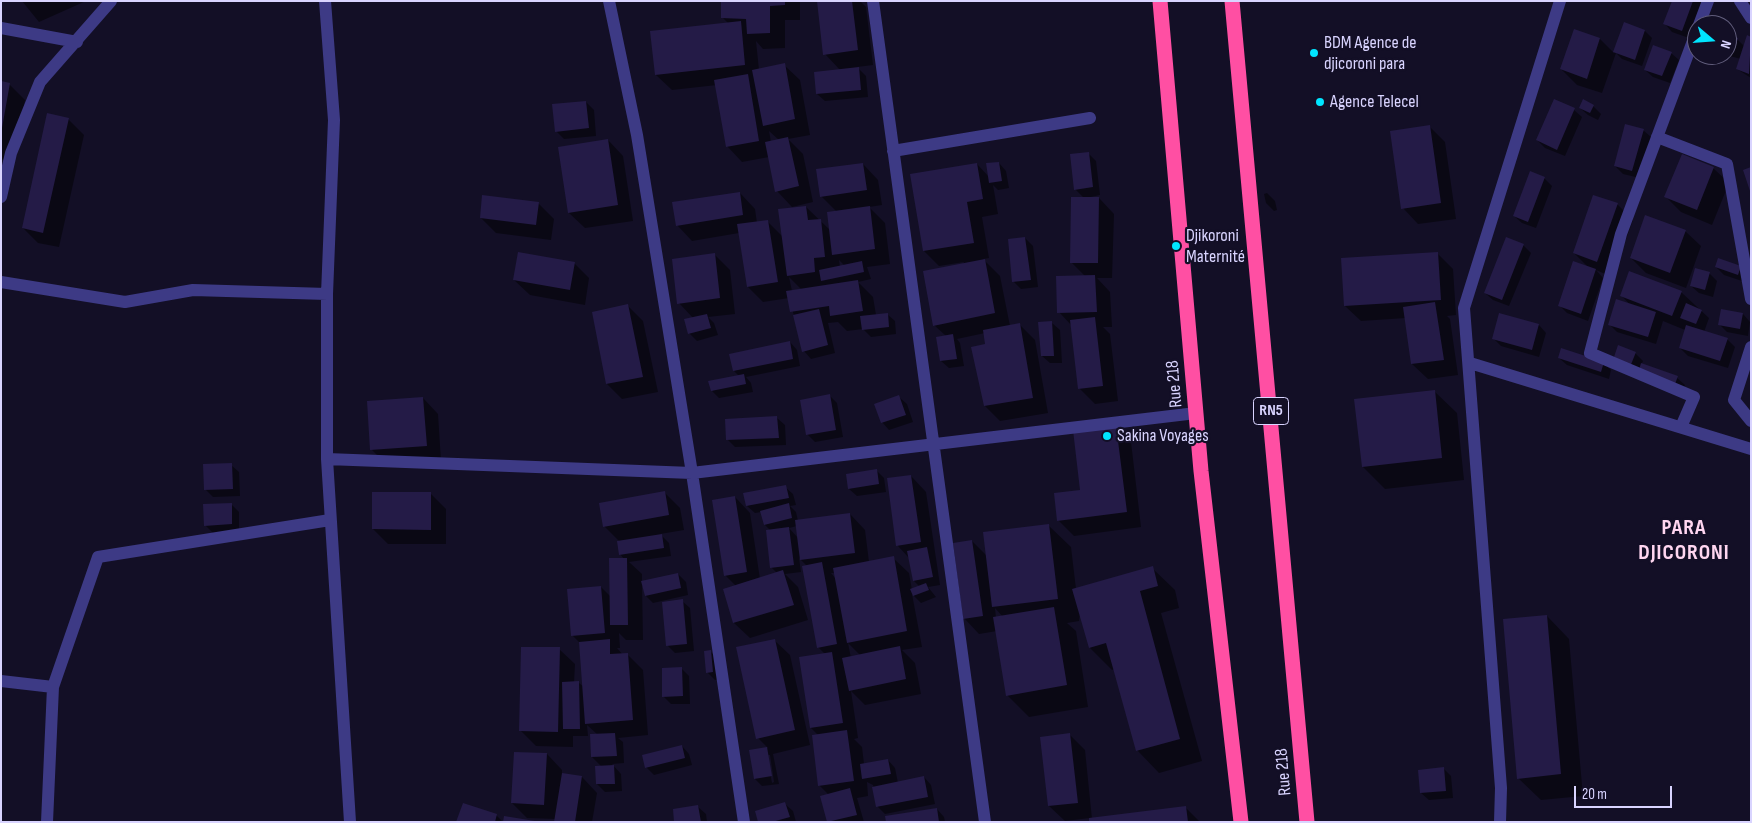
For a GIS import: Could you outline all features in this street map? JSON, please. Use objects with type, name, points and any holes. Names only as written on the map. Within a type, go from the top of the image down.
[{"type":"highway","name":"Rue 218","points":[[1160,1],[1196,413],[1241,822]]},
{"type":"highway","name":"Rue 218","points":[[1232,1],[1307,822]]},
{"type":"street","points":[[1,197],[11,153],[40,82],[111,1]]},
{"type":"street","points":[[325,1],[334,120],[327,294],[326,459],[350,822]]},
{"type":"street","points":[[609,1],[637,135],[692,473],[744,822]]},
{"type":"street","points":[[873,1],[985,822]]},
{"type":"street","points":[[1500,822],[1501,788],[1470,363],[1464,308],[1560,1]]},
{"type":"street","points":[[1703,15],[1708,1]]},
{"type":"street","points":[[1740,1],[1751,18]]},
{"type":"street","points":[[1,28],[77,42]]},
{"type":"street","points":[[1681,427],[1694,398],[1590,353],[1621,234],[1687,57]]},
{"type":"street","points":[[893,151],[1090,118]]},
{"type":"street","points":[[1657,137],[1727,164],[1751,299]]},
{"type":"street","points":[[1,282],[125,302],[193,290],[327,294]]},
{"type":"street","points":[[1751,346],[1734,400],[1751,421]]},
{"type":"street","points":[[1470,363],[1750,446]]},
{"type":"street","points":[[326,459],[692,473],[1196,413]]},
{"type":"street","points":[[47,822],[53,687],[98,557],[330,520]]},
{"type":"street","points":[[1,681],[53,687]]},
{"type":"building","points":[[721,1],[785,1],[785,5],[770,6],[770,33],[747,34],[746,19],[721,18]]},
{"type":"building","points":[[817,1],[852,1],[858,50],[823,55]]},
{"type":"building","points":[[1672,1],[1693,1],[1682,31],[1663,24]]},
{"type":"building","points":[[741,21],[745,65],[655,75],[650,31]]},
{"type":"building","points":[[1624,22],[1645,30],[1635,60],[1613,52]]},
{"type":"building","points":[[1574,29],[1600,38],[1587,79],[1560,69]]},
{"type":"building","points":[[1747,35],[1751,37],[1749,74],[1736,69]]},
{"type":"building","points":[[1653,45],[1672,52],[1662,76],[1644,70]]},
{"type":"building","points":[[785,63],[795,119],[763,126],[752,70]]},
{"type":"building","points":[[859,67],[861,90],[816,94],[814,72]]},
{"type":"building","points":[[748,74],[759,141],[726,147],[714,80]]},
{"type":"building","points":[[1,81],[10,83],[2,128],[1,128]]},
{"type":"building","points":[[1554,99],[1575,108],[1557,150],[1536,140]]},
{"type":"building","points":[[1583,99],[1594,105],[1590,113],[1579,108]]},
{"type":"building","points":[[586,101],[589,128],[555,132],[552,104]]},
{"type":"building","points":[[47,113],[69,118],[43,233],[22,228]]},
{"type":"building","points":[[1625,124],[1644,129],[1632,171],[1614,166]]},
{"type":"building","points":[[1430,125],[1441,203],[1401,209],[1390,131]]},
{"type":"building","points":[[788,137],[799,186],[775,192],[765,142]]},
{"type":"building","points":[[608,139],[618,205],[568,213],[558,147]]},
{"type":"building","points":[[1089,152],[1093,187],[1074,190],[1070,154]]},
{"type":"building","points":[[1682,154],[1714,167],[1697,210],[1664,197]]},
{"type":"building","points":[[999,162],[1002,181],[989,183],[986,163]]},
{"type":"building","points":[[863,163],[867,190],[820,197],[816,169]]},
{"type":"building","points":[[977,163],[983,199],[967,202],[974,243],[923,251],[910,174]]},
{"type":"building","points":[[1751,167],[1751,191],[1750,191],[1743,170]]},
{"type":"building","points":[[1530,171],[1545,177],[1528,222],[1513,216]]},
{"type":"building","points":[[740,192],[743,215],[676,226],[672,202]]},
{"type":"building","points":[[482,195],[539,202],[536,225],[480,218]]},
{"type":"building","points":[[1593,195],[1618,203],[1597,262],[1573,253]]},
{"type":"building","points":[[1071,197],[1099,197],[1098,263],[1070,263]]},
{"type":"building","points":[[806,206],[808,220],[821,219],[825,257],[814,258],[815,272],[787,276],[778,209]]},
{"type":"building","points":[[870,206],[875,249],[832,255],[827,212]]},
{"type":"building","points":[[1645,215],[1686,230],[1670,273],[1630,258]]},
{"type":"building","points":[[768,220],[778,282],[747,287],[737,224]]},
{"type":"building","points":[[1025,237],[1031,280],[1012,282],[1008,239]]},
{"type":"building","points":[[1506,237],[1524,244],[1502,300],[1484,293]]},
{"type":"building","points":[[518,252],[575,262],[570,290],[513,280]]},
{"type":"building","points":[[1438,252],[1441,300],[1344,306],[1341,258]]},
{"type":"building","points":[[715,253],[720,298],[677,304],[672,259]]},
{"type":"building","points":[[1718,258],[1741,266],[1738,275],[1715,267]]},
{"type":"building","points":[[985,259],[995,313],[933,326],[923,271]]},
{"type":"building","points":[[862,261],[864,272],[821,281],[819,270]]},
{"type":"building","points":[[1573,261],[1596,269],[1581,314],[1558,306]]},
{"type":"building","points":[[1695,268],[1710,272],[1705,290],[1690,286]]},
{"type":"building","points":[[1629,271],[1682,291],[1672,316],[1620,296]]},
{"type":"building","points":[[1095,275],[1097,312],[1057,313],[1056,276]]},
{"type":"building","points":[[858,280],[863,311],[830,316],[829,306],[790,312],[786,291]]},
{"type":"building","points":[[1616,299],[1656,312],[1648,337],[1608,325]]},
{"type":"building","points":[[1435,302],[1444,360],[1411,364],[1403,307]]},
{"type":"building","points":[[1686,303],[1702,310],[1696,324],[1680,318]]},
{"type":"building","points":[[628,304],[643,377],[606,384],[592,312]]},
{"type":"building","points":[[819,309],[828,345],[802,352],[793,315]]},
{"type":"building","points":[[1721,309],[1743,313],[1740,329],[1718,325]]},
{"type":"building","points":[[888,313],[889,327],[862,330],[860,316]]},
{"type":"building","points":[[1499,313],[1539,324],[1532,350],[1492,339]]},
{"type":"building","points":[[707,314],[711,328],[688,334],[684,319]]},
{"type":"building","points":[[1095,317],[1103,386],[1078,389],[1070,320]]},
{"type":"building","points":[[1052,321],[1054,356],[1041,356],[1038,322]]},
{"type":"building","points":[[1020,323],[1033,398],[984,406],[971,347],[985,344],[983,330]]},
{"type":"building","points":[[1686,325],[1728,338],[1720,361],[1679,348]]},
{"type":"building","points":[[953,334],[957,359],[940,361],[936,337]]},
{"type":"building","points":[[790,341],[793,359],[733,371],[729,354]]},
{"type":"building","points":[[1618,345],[1636,352],[1630,367],[1613,360]]},
{"type":"building","points":[[1561,348],[1604,362],[1601,372],[1558,358]]},
{"type":"building","points":[[1641,363],[1678,376],[1675,384],[1639,370]]},
{"type":"building","points":[[744,374],[746,384],[711,391],[708,381]]},
{"type":"building","points":[[1435,390],[1442,458],[1362,467],[1354,399]]},
{"type":"building","points":[[830,394],[836,430],[806,435],[800,400]]},
{"type":"building","points":[[899,395],[906,415],[881,423],[874,404]]},
{"type":"building","points":[[423,397],[427,446],[370,450],[367,401]]},
{"type":"building","points":[[777,416],[779,438],[726,440],[725,419]]},
{"type":"building","points":[[1116,425],[1127,512],[1057,521],[1054,493],[1080,490],[1073,430]]},
{"type":"building","points":[[232,463],[233,489],[204,490],[203,464]]},
{"type":"building","points":[[877,469],[879,484],[848,489],[846,474]]},
{"type":"building","points":[[911,475],[921,542],[896,546],[887,478]]},
{"type":"building","points":[[786,485],[789,498],[746,506],[743,493]]},
{"type":"building","points":[[665,491],[669,515],[603,527],[599,503]]},
{"type":"building","points":[[372,492],[431,492],[431,530],[372,529]]},
{"type":"building","points":[[735,496],[747,572],[724,576],[712,500]]},
{"type":"building","points":[[232,503],[232,524],[204,526],[203,504]]},
{"type":"building","points":[[789,503],[792,518],[764,525],[760,511]]},
{"type":"building","points":[[850,513],[855,553],[800,560],[795,520]]},
{"type":"building","points":[[1049,524],[1058,599],[992,607],[983,532]]},
{"type":"building","points":[[789,527],[794,565],[770,568],[766,530]]},
{"type":"building","points":[[662,534],[664,548],[619,555],[617,541]]},
{"type":"building","points":[[972,540],[983,616],[963,619],[953,543]]},
{"type":"building","points":[[927,547],[933,577],[913,581],[907,551]]},
{"type":"building","points":[[894,556],[907,631],[847,643],[833,568]]},
{"type":"building","points":[[609,558],[627,558],[628,625],[610,625]]},
{"type":"building","points":[[822,562],[837,644],[817,648],[802,566]]},
{"type":"building","points":[[1153,566],[1158,586],[1140,591],[1180,739],[1136,751],[1106,643],[1089,648],[1072,589]]},
{"type":"building","points":[[783,570],[794,605],[733,623],[723,589]]},
{"type":"building","points":[[678,573],[681,588],[645,596],[641,581]]},
{"type":"building","points":[[926,583],[929,590],[913,596],[910,589]]},
{"type":"building","points":[[601,586],[605,633],[571,636],[567,589]]},
{"type":"building","points":[[683,599],[687,644],[666,646],[662,602]]},
{"type":"building","points":[[1054,607],[1067,685],[1006,696],[993,617]]},
{"type":"building","points":[[1547,615],[1561,774],[1517,779],[1503,619]]},
{"type":"building","points":[[610,639],[610,654],[628,653],[633,720],[585,724],[579,642]]},
{"type":"building","points":[[775,639],[795,730],[756,739],[736,647]]},
{"type":"building","points":[[900,646],[906,679],[849,691],[842,658]]},
{"type":"building","points":[[521,647],[560,647],[558,732],[519,731]]},
{"type":"building","points":[[711,650],[713,672],[706,673],[704,651]]},
{"type":"building","points":[[832,652],[843,723],[810,728],[799,657]]},
{"type":"building","points":[[682,667],[683,696],[662,697],[662,668]]},
{"type":"building","points":[[579,681],[580,729],[563,729],[562,682]]},
{"type":"building","points":[[847,730],[854,781],[818,786],[812,735]]},
{"type":"building","points":[[615,733],[617,756],[591,757],[590,734]]},
{"type":"building","points":[[1070,733],[1078,803],[1048,806],[1040,737]]},
{"type":"building","points":[[682,745],[685,758],[645,768],[642,755]]},
{"type":"building","points":[[767,747],[772,776],[754,779],[749,750]]},
{"type":"building","points":[[514,752],[547,753],[544,805],[511,803]]},
{"type":"building","points":[[888,759],[891,774],[862,779],[860,764]]},
{"type":"building","points":[[614,765],[615,784],[596,784],[595,766]]},
{"type":"building","points":[[1444,767],[1446,791],[1420,793],[1418,770]]},
{"type":"building","points":[[562,773],[582,776],[575,822],[554,822]]},
{"type":"building","points":[[924,776],[928,797],[876,807],[872,787]]},
{"type":"building","points":[[850,788],[857,815],[827,822],[820,796]]},
{"type":"building","points":[[785,802],[790,817],[772,822],[758,822],[755,811]]},
{"type":"building","points":[[463,803],[497,814],[495,822],[456,822]]},
{"type":"building","points":[[698,805],[701,822],[674,822],[673,809]]},
{"type":"building","points":[[1186,806],[1188,822],[1089,822],[1089,818]]},
{"type":"building","points":[[937,808],[939,822],[886,822],[885,816]]},
{"type":"building","points":[[504,816],[535,821],[535,822],[503,822]]},
{"type":"place","name":"BDM Agence de djicoroni para","points":[[1314,53]]},
{"type":"place","name":"Agence Telecel","points":[[1320,102]]},
{"type":"place","name":"Djikoroni Maternité","points":[[1176,246]]},
{"type":"place","name":"Sakina Voyages","points":[[1107,436]]},
{"type":"district","name":"PARA DJICORONI","points":[[1684,540]]}]
